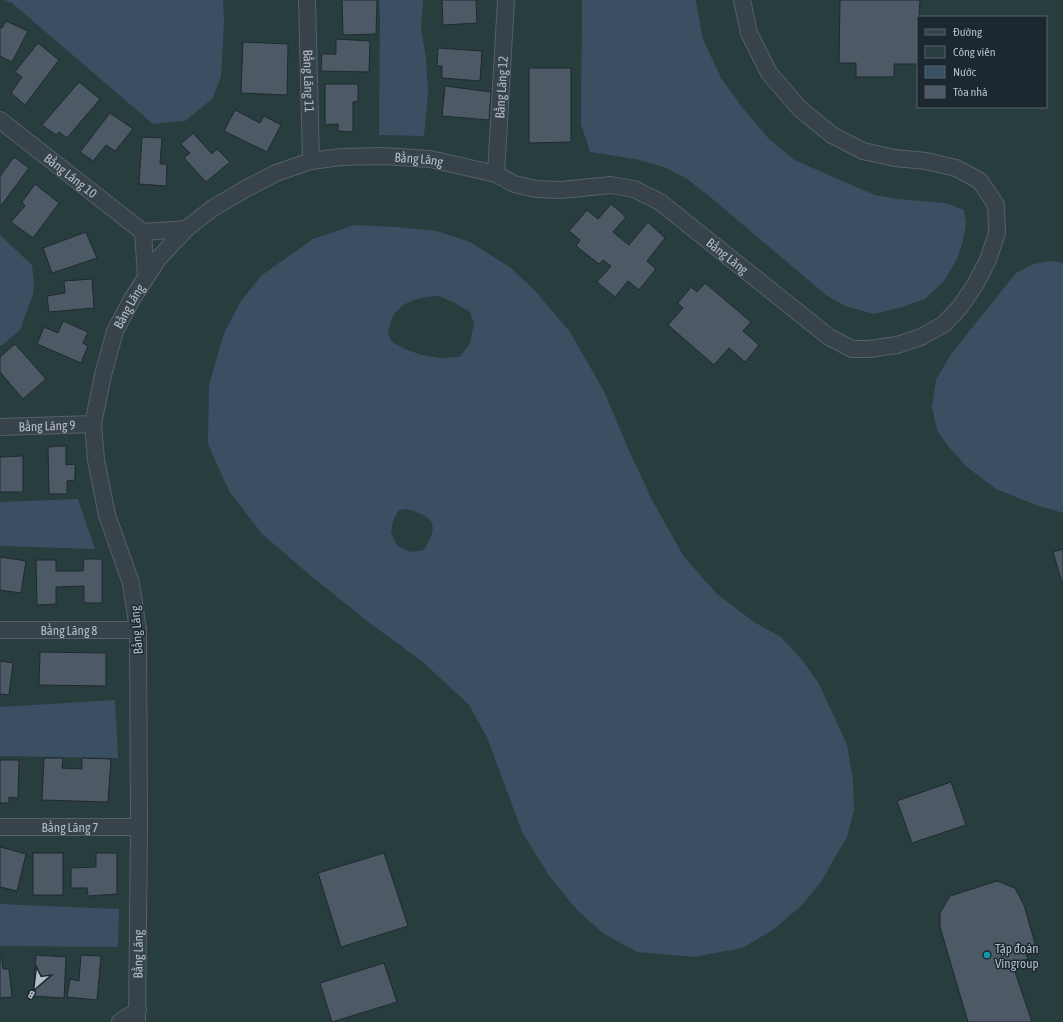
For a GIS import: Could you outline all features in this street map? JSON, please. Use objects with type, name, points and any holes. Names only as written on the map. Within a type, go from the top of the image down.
[{"type":"street","name":"Bằng Lăng 11","points":[[307,0],[310,161]]},
{"type":"street","name":"Bằng Lăng 12","points":[[496,174],[506,0]]},
{"type":"street","name":"Bằng Lăng","points":[[138,1016],[138,630],[132,583],[107,515],[96,460],[93,424],[103,375],[115,331],[132,299],[158,259],[186,229],[213,208],[247,188],[276,173],[310,161],[342,157],[382,156],[430,159],[496,174],[514,184],[536,189],[561,190],[611,185],[634,189],[660,202],[829,337],[852,349],[869,349],[897,345],[921,337],[944,324],[960,307],[975,285],[988,260],[997,233],[996,205],[980,180],[956,168],[926,161],[895,158],[863,150],[832,135],[800,108],[769,73],[749,33],[742,0]]},
{"type":"street","name":"Bằng Lăng 10","points":[[0,120],[143,232]]},
{"type":"street","points":[[146,276],[143,232],[186,229]]},
{"type":"street","name":"Bằng Lăng 9","points":[[0,427],[93,424]]},
{"type":"street","name":"Bằng Lăng 8","points":[[0,630],[138,630]]},
{"type":"street","name":"Bằng Lăng 7","points":[[0,827],[139,827]]},
{"type":"street","points":[[120,1022],[138,1016]]},
{"type":"green space","points":[[0,0],[1063,0],[1063,1022],[0,1022]]},
{"type":"water","points":[[4,0],[223,0],[224,21],[221,77],[212,99],[185,121],[153,124],[12,3]]},
{"type":"water","points":[[379,0],[423,0],[421,27],[426,59],[428,93],[424,136],[379,135]]},
{"type":"water","points":[[582,0],[696,0],[703,39],[721,78],[742,107],[769,139],[793,159],[875,195],[898,199],[946,203],[964,210],[966,223],[963,241],[957,259],[944,281],[925,299],[902,307],[874,314],[845,306],[826,295],[687,179],[664,167],[635,159],[590,152],[581,124]]},
{"type":"water","points":[[354,225],[437,231],[470,242],[511,268],[537,293],[570,332],[604,391],[652,500],[684,557],[717,594],[754,622],[781,637],[803,661],[819,684],[847,745],[853,780],[854,810],[847,837],[821,882],[802,905],[774,929],[742,948],[694,957],[637,952],[604,934],[577,910],[550,877],[522,832],[487,737],[469,705],[423,662],[367,621],[262,534],[229,491],[208,444],[209,385],[224,333],[241,301],[262,275],[313,239]],"holes":[[[439,296],[470,312],[474,323],[470,343],[460,357],[441,358],[422,355],[407,350],[392,342],[388,334],[390,324],[392,318],[401,307],[406,303],[418,299]],[[405,509],[423,515],[431,522],[433,527],[431,536],[424,550],[410,552],[397,546],[391,532],[393,521],[398,511]]]},
{"type":"water","points":[[0,235],[32,265],[34,282],[33,294],[20,330],[2,345],[0,345]]},
{"type":"water","points":[[1052,261],[1063,263],[1063,513],[1036,505],[996,489],[967,467],[948,446],[937,430],[932,407],[936,380],[951,354],[1016,273],[1033,264]]},
{"type":"water","points":[[78,499],[95,549],[0,546],[0,502]]},
{"type":"water","points":[[115,700],[118,758],[0,756],[0,707]]},
{"type":"water","points":[[0,904],[119,909],[118,947],[0,946]]},
{"type":"building","points":[[342,0],[377,0],[376,34],[343,35]]},
{"type":"building","points":[[442,0],[476,0],[477,23],[443,25]]},
{"type":"building","points":[[840,0],[920,0],[919,16],[917,16],[917,64],[894,64],[894,77],[856,77],[856,63],[839,63]]},
{"type":"building","points":[[6,21],[28,31],[12,62],[0,56],[0,27],[2,28]]},
{"type":"building","points":[[336,39],[370,41],[369,72],[321,71],[322,54],[336,54]]},
{"type":"building","points":[[243,42],[288,44],[287,95],[241,93]]},
{"type":"building","points":[[38,43],[59,60],[25,105],[11,93],[22,77],[15,72]]},
{"type":"building","points":[[438,48],[482,51],[480,81],[442,78],[442,66],[437,66]]},
{"type":"building","points":[[529,68],[571,68],[571,142],[529,143]]},
{"type":"building","points":[[79,82],[100,99],[67,138],[59,132],[56,135],[42,125]]},
{"type":"building","points":[[325,84],[358,84],[358,101],[353,102],[353,132],[338,131],[338,124],[325,125]]},
{"type":"building","points":[[445,86],[491,92],[489,120],[442,116]]},
{"type":"building","points":[[235,110],[260,123],[264,116],[281,125],[267,152],[224,131]]},
{"type":"building","points":[[110,113],[133,129],[115,151],[106,145],[93,161],[80,152]]},
{"type":"building","points":[[193,133],[212,154],[217,149],[230,162],[206,182],[184,158],[190,153],[181,144]]},
{"type":"building","points":[[142,137],[162,138],[160,164],[167,164],[166,186],[139,184]]},
{"type":"building","points":[[14,157],[29,168],[0,207],[0,176]]},
{"type":"building","points":[[35,184],[59,203],[33,238],[11,222],[25,206],[22,202]]},
{"type":"building","points":[[611,204],[626,217],[613,232],[629,245],[648,222],[665,238],[647,261],[656,269],[639,290],[628,281],[615,297],[597,282],[611,266],[603,260],[599,264],[576,246],[580,240],[569,231],[587,210],[598,219]]},
{"type":"building","points":[[86,232],[97,258],[52,273],[43,248]]},
{"type":"building","points":[[92,279],[94,308],[49,312],[47,296],[65,293],[64,281]]},
{"type":"building","points":[[705,283],[751,322],[743,331],[759,345],[745,362],[729,348],[714,365],[668,325],[683,308],[678,303],[691,287],[697,292]]},
{"type":"building","points":[[63,321],[88,332],[83,343],[88,346],[81,363],[37,344],[44,327],[58,333]]},
{"type":"building","points":[[15,344],[46,379],[23,399],[0,372],[0,357]]},
{"type":"building","points":[[66,446],[66,465],[75,464],[75,480],[67,481],[67,494],[49,494],[48,447]]},
{"type":"building","points":[[23,456],[23,492],[0,492],[0,457]]},
{"type":"building","points":[[1063,549],[1063,586],[1053,552]]},
{"type":"building","points":[[0,557],[26,561],[21,593],[0,590]]},
{"type":"building","points":[[84,559],[102,559],[102,603],[84,603],[84,586],[56,587],[56,604],[37,605],[36,560],[56,560],[56,571],[83,571]]},
{"type":"building","points":[[40,652],[106,653],[106,686],[39,685]]},
{"type":"building","points":[[0,661],[13,663],[9,695],[0,694]]},
{"type":"building","points":[[44,758],[63,758],[62,768],[82,769],[82,758],[111,759],[108,802],[42,800]]},
{"type":"building","points":[[0,760],[19,760],[18,798],[9,797],[9,803],[0,803]]},
{"type":"building","points":[[951,782],[966,825],[912,843],[897,801]]},
{"type":"building","points":[[0,847],[26,854],[17,891],[0,887]]},
{"type":"building","points":[[33,853],[63,853],[63,895],[33,895]]},
{"type":"building","points":[[96,853],[117,853],[117,894],[88,896],[87,888],[71,888],[71,868],[96,867]]},
{"type":"building","points":[[384,853],[408,926],[341,947],[318,873]]},
{"type":"building","name":"Tập đoàn Vingroup","points":[[997,881],[1015,888],[1024,905],[1036,947],[1025,951],[1028,959],[1012,963],[1032,1022],[968,1022],[940,927],[940,913],[950,896]]},
{"type":"building","points":[[0,955],[3,969],[9,969],[12,997],[0,998]]},
{"type":"building","points":[[36,955],[66,957],[64,998],[33,996]]},
{"type":"building","points":[[81,955],[101,956],[97,1000],[67,997],[70,979],[79,981]]},
{"type":"building","points":[[384,963],[397,1002],[332,1022],[320,983]]},
{"type":"place","name":"Tập đoàn Vingroup","points":[[987,955]]}]
